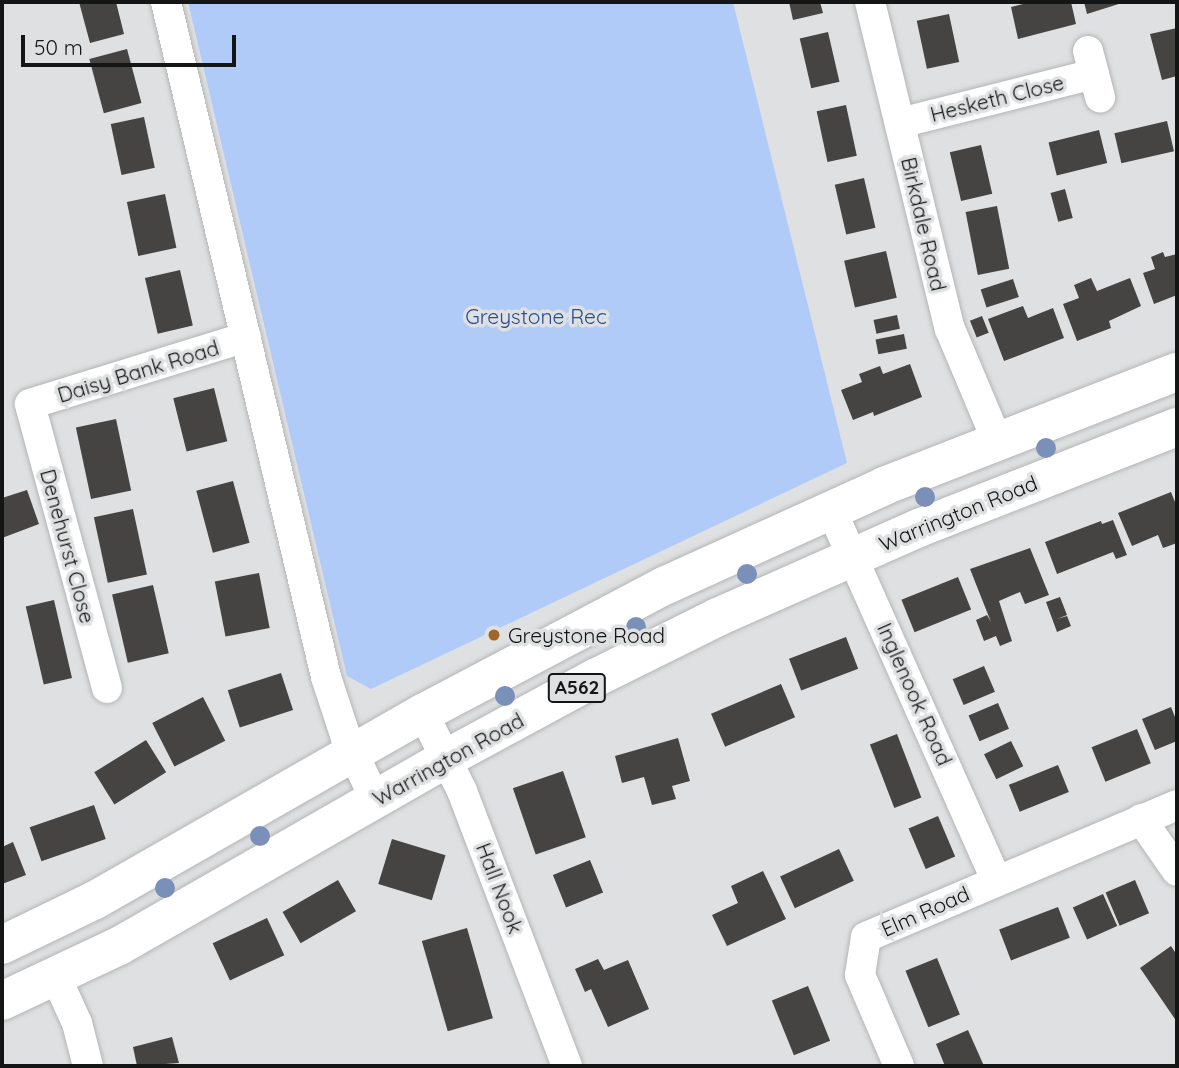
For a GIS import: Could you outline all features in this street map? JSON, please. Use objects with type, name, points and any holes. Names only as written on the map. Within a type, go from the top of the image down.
[{"type":"main road","name":"A562","points":[[2,945],[117,888],[423,713],[664,586],[831,509],[997,441],[1177,372]]},
{"type":"main road","name":"Warrington Road","points":[[2,1001],[56,977],[213,895],[447,758],[595,678],[854,555],[1177,427]]},
{"type":"street","points":[[166,2],[326,677],[353,754],[375,799]]},
{"type":"street","name":"Birkdale Road","points":[[870,2],[950,329],[997,441]]},
{"type":"street","name":"Hesketh Close","points":[[900,122],[1094,74]]},
{"type":"street","name":"Daisy Bank Road","points":[[30,404],[246,337]]},
{"type":"street","name":"Denehurst Close","points":[[30,404],[107,688]]},
{"type":"street","name":"Inglenook Road","points":[[831,509],[854,555],[996,879]]},
{"type":"street","name":"Hall Nook","points":[[423,713],[462,791],[567,1066]]},
{"type":"street","points":[[996,879],[1177,805]]},
{"type":"street","points":[[1141,819],[1177,871]]},
{"type":"street","name":"Elm Road","points":[[900,1066],[860,975],[866,937],[996,879]]},
{"type":"street","points":[[56,977],[77,1023],[88,1066]]},
{"type":"green space","name":"Greystone Rec","points":[[188,2],[733,2],[847,463],[371,689],[347,676]]},
{"type":"building","points":[[79,2],[116,2],[124,34],[90,43]]},
{"type":"building","points":[[789,2],[820,2],[823,13],[793,20]]},
{"type":"building","points":[[1031,2],[1071,2],[1076,24],[1018,39],[1011,7]]},
{"type":"building","points":[[1084,2],[1125,2],[1087,14]]},
{"type":"building","points":[[949,14],[959,62],[927,69],[917,21]]},
{"type":"building","points":[[1177,28],[1177,76],[1162,80],[1150,34]]},
{"type":"building","points":[[828,32],[839,82],[811,88],[800,39]]},
{"type":"building","points":[[127,49],[141,103],[104,113],[89,59]]},
{"type":"building","points":[[846,105],[857,156],[827,162],[817,111]]},
{"type":"building","points":[[144,117],[155,168],[122,175],[111,124]]},
{"type":"building","points":[[1167,121],[1174,151],[1121,163],[1114,133]]},
{"type":"building","points":[[1099,130],[1107,163],[1057,176],[1049,143]]},
{"type":"building","points":[[981,145],[992,194],[961,201],[950,152]]},
{"type":"building","points":[[864,178],[875,228],[846,234],[835,185]]},
{"type":"building","points":[[1065,189],[1073,218],[1058,222],[1051,193]]},
{"type":"building","points":[[165,194],[176,248],[138,256],[127,202]]},
{"type":"building","points":[[997,206],[1009,269],[978,275],[966,212]]},
{"type":"building","points":[[886,251],[897,298],[855,307],[844,261]]},
{"type":"building","points":[[1163,252],[1165,257],[1177,254],[1177,295],[1154,304],[1143,273],[1155,269],[1151,257]]},
{"type":"building","points":[[180,270],[193,326],[158,334],[145,278]]},
{"type":"building","points":[[1091,278],[1097,291],[1130,278],[1141,306],[1109,321],[1111,328],[1077,341],[1063,304],[1079,298],[1074,285]]},
{"type":"building","points":[[1013,279],[1019,297],[987,308],[981,290]]},
{"type":"building","points":[[1023,306],[1028,318],[1053,308],[1064,338],[1004,361],[988,319]]},
{"type":"building","points":[[897,315],[900,329],[876,334],[874,320]]},
{"type":"building","points":[[982,316],[989,333],[977,338],[970,321]]},
{"type":"building","points":[[904,334],[907,349],[878,354],[876,340]]},
{"type":"building","points":[[910,364],[922,397],[874,416],[873,412],[853,420],[841,390],[862,382],[859,374],[880,366],[883,374]]},
{"type":"building","points":[[214,388],[227,441],[187,452],[173,398]]},
{"type":"building","points":[[116,419],[131,490],[91,499],[76,428]]},
{"type":"building","points":[[233,481],[250,543],[213,553],[196,491]]},
{"type":"building","points":[[27,490],[39,524],[2,538],[2,498]]},
{"type":"building","points":[[1171,492],[1177,507],[1177,543],[1163,548],[1158,535],[1132,546],[1118,513]]},
{"type":"building","points":[[133,509],[147,575],[108,583],[94,517]]},
{"type":"building","points":[[1113,520],[1127,555],[1116,559],[1113,552],[1057,574],[1045,542],[1101,521],[1102,524]]},
{"type":"building","points":[[1030,548],[1049,595],[1025,604],[1020,592],[999,601],[1012,641],[1000,646],[996,636],[984,641],[976,620],[987,615],[991,622],[970,569]]},
{"type":"building","points":[[259,573],[270,628],[226,637],[215,582]]},
{"type":"building","points":[[958,577],[971,609],[915,632],[901,600]]},
{"type":"building","points":[[153,585],[169,653],[128,663],[112,594]]},
{"type":"building","points":[[1060,597],[1067,615],[1057,619],[1067,616],[1071,626],[1057,632],[1046,602]]},
{"type":"building","points":[[54,600],[72,678],[44,684],[26,607]]},
{"type":"building","points":[[846,637],[858,669],[801,691],[789,659]]},
{"type":"building","points":[[984,666],[995,692],[964,705],[953,679]]},
{"type":"building","points":[[281,673],[293,710],[240,727],[228,690]]},
{"type":"building","points":[[781,684],[795,717],[725,747],[711,714]]},
{"type":"building","points":[[203,697],[225,741],[174,767],[152,723]]},
{"type":"building","points":[[998,703],[1009,729],[979,741],[969,716]]},
{"type":"building","points":[[1171,707],[1177,722],[1177,741],[1155,750],[1142,719]]},
{"type":"building","points":[[1137,729],[1151,763],[1105,782],[1092,747]]},
{"type":"building","points":[[897,734],[921,797],[894,808],[870,744]]},
{"type":"building","points":[[678,738],[690,781],[672,786],[676,799],[652,805],[644,777],[622,783],[615,756]]},
{"type":"building","points":[[146,740],[166,772],[114,805],[94,772]]},
{"type":"building","points":[[1011,741],[1023,766],[996,779],[984,754]]},
{"type":"building","points":[[1058,765],[1069,792],[1020,812],[1009,785]]},
{"type":"building","points":[[563,771],[586,837],[536,854],[513,788]]},
{"type":"building","points":[[94,805],[106,839],[41,861],[30,827]]},
{"type":"building","points":[[938,816],[955,857],[926,869],[909,829]]},
{"type":"building","points":[[392,839],[446,855],[432,900],[378,884]]},
{"type":"building","points":[[13,842],[26,875],[2,884],[2,847]]},
{"type":"building","points":[[839,849],[854,881],[795,908],[780,876]]},
{"type":"building","points":[[590,860],[603,892],[566,907],[553,875]]},
{"type":"building","points":[[763,871],[786,919],[727,946],[712,915],[738,903],[731,886]]},
{"type":"building","points":[[338,880],[356,911],[301,943],[283,912]]},
{"type":"building","points":[[1135,880],[1149,913],[1120,926],[1106,893]]},
{"type":"building","points":[[1103,894],[1117,926],[1087,939],[1073,907]]},
{"type":"building","points":[[1058,907],[1070,938],[1011,960],[999,930]]},
{"type":"building","points":[[267,918],[284,955],[230,981],[213,943]]},
{"type":"building","points":[[467,928],[493,1018],[448,1031],[422,941]]},
{"type":"building","points":[[1171,946],[1177,955],[1177,1022],[1140,968]]},
{"type":"building","points":[[937,958],[960,1015],[928,1027],[905,971]]},
{"type":"building","points":[[598,959],[604,970],[628,960],[649,1009],[608,1027],[591,989],[585,992],[575,969]]},
{"type":"building","points":[[808,986],[830,1041],[794,1055],[772,1001]]},
{"type":"building","points":[[968,1030],[984,1066],[945,1066],[936,1044]]},
{"type":"building","points":[[172,1037],[179,1063],[137,1066],[133,1047]]},
{"type":"place","name":"Greystone Road","points":[[494,635]]}]
